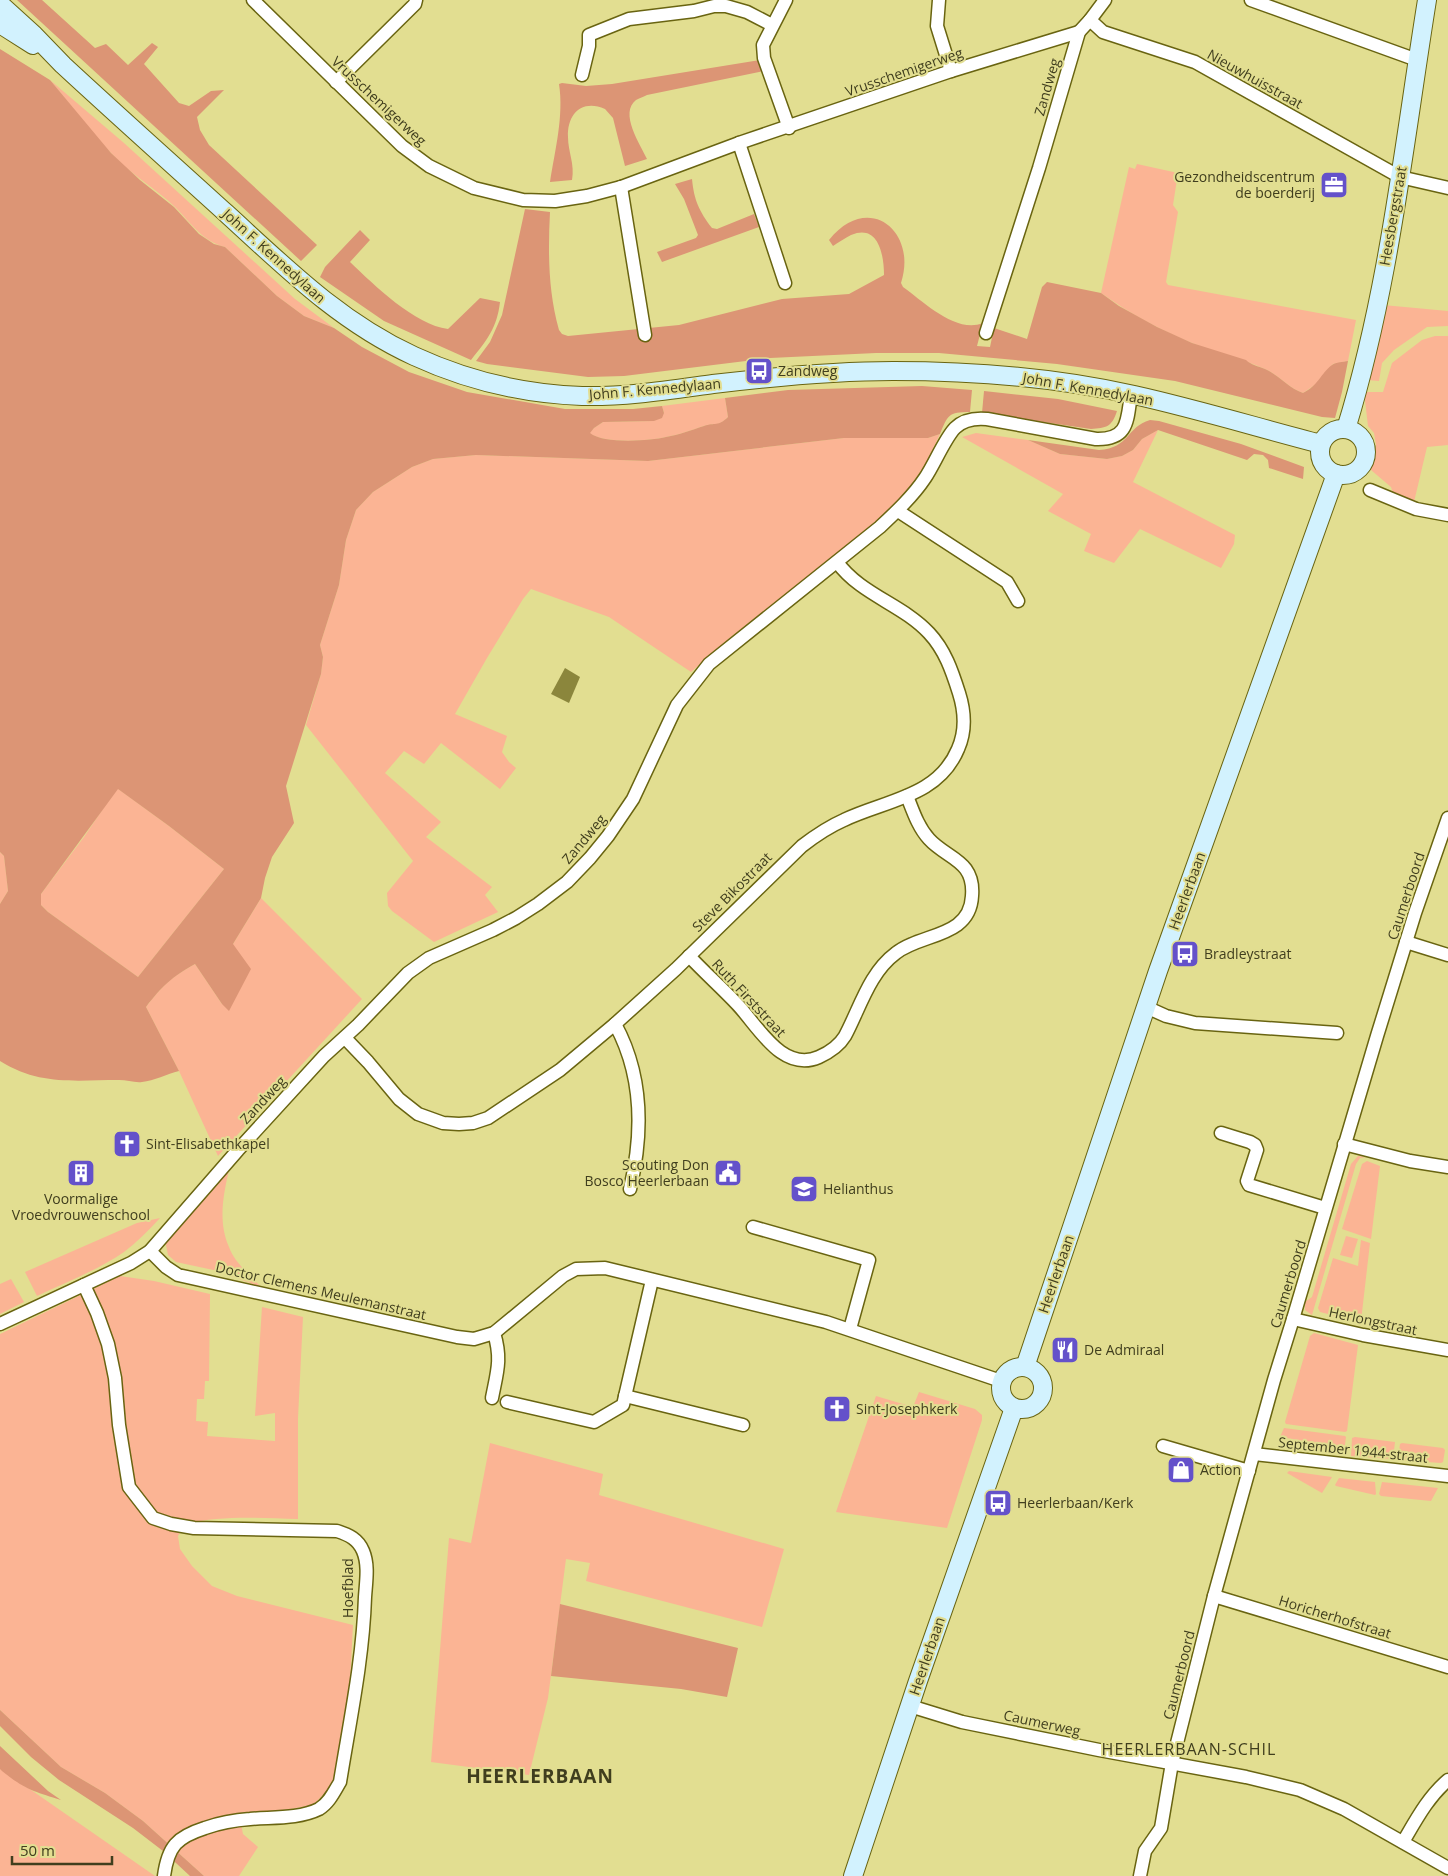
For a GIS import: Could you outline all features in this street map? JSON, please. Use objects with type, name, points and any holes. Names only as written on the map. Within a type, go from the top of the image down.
[{"type":"street","name":"Vrusschemigerweg","points":[[253,0],[402,146],[429,166],[474,188],[523,200],[555,200],[587,196],[621,187],[951,71],[1079,32]]},
{"type":"street","points":[[336,82],[415,4],[416,0]]},
{"type":"street","points":[[786,0],[763,45],[764,58],[789,128]]},
{"type":"street","points":[[939,0],[937,26],[951,71]]},
{"type":"street","name":"Zandweg","points":[[986,333],[1039,168],[1079,32],[1105,0]]},
{"type":"street","points":[[1251,0],[1417,60]]},
{"type":"street","name":"Heesbergstraat","points":[[1346,429],[1360,383],[1400,177],[1427,0]]},
{"type":"street","name":"John F. Kennedylaan","points":[[0,4],[63,65],[306,286],[337,311],[370,333],[415,356],[479,380],[555,394],[609,396],[783,376],[891,371],[972,373],[1046,379],[1131,394],[1322,444]]},
{"type":"street","points":[[582,75],[589,46],[589,35],[629,19],[694,11],[714,6],[726,6],[747,12],[772,25]]},
{"type":"street","name":"Nieuwhuisstraat","points":[[1090,20],[1103,32],[1195,62],[1400,177],[1448,188]]},
{"type":"street","name":"John F. Kennedylaan","points":[[0,24],[63,65]]},
{"type":"street","points":[[739,144],[786,283]]},
{"type":"street","points":[[621,187],[644,335]]},
{"type":"street","name":"Zandweg","points":[[0,1324],[84,1285],[150,1251],[238,1150],[324,1056],[345,1038],[418,965],[437,954],[516,918],[567,882],[608,836],[633,798],[677,705],[709,664],[898,511],[925,479],[955,428],[966,421],[988,419],[1096,439],[1109,438],[1118,435],[1125,428],[1131,394]]},
{"type":"street","points":[[1346,429],[1357,434],[1362,439],[1366,452],[1365,460],[1362,466],[1351,474],[1336,474],[1331,472],[1323,463],[1320,453],[1322,444],[1331,433],[1346,429]]},
{"type":"street","name":"Heerlerbaan","points":[[1025,1366],[1146,1007],[1336,474]]},
{"type":"street","points":[[1370,490],[1416,509],[1448,515]]},
{"type":"street","points":[[898,511],[1007,582],[1018,601]]},
{"type":"street","name":"Steve Bikostraat","points":[[345,1038],[408,1108],[427,1119],[443,1123],[459,1124],[480,1120],[501,1110],[560,1070],[615,1024],[689,956],[786,860],[819,834],[844,820],[907,796],[938,779],[953,760],[964,728],[962,704],[945,654],[933,636],[919,622],[856,584],[836,562]]},
{"type":"street","name":"Ruth Firststraat","points":[[689,956],[731,997],[775,1048],[786,1056],[796,1059],[814,1059],[833,1050],[844,1037],[874,976],[885,962],[907,945],[952,930],[959,924],[970,906],[972,891],[968,875],[958,860],[928,839],[919,825],[907,796]]},
{"type":"street","name":"Caumerboord","points":[[1140,1876],[1145,1851],[1161,1828],[1172,1763],[1214,1596],[1274,1380],[1406,942],[1448,818]]},
{"type":"street","points":[[1406,942],[1448,955]]},
{"type":"street","points":[[1146,1007],[1166,1016],[1195,1023],[1337,1033]]},
{"type":"street","points":[[615,1024],[625,1044],[632,1066],[636,1089],[638,1112],[637,1149],[630,1190]]},
{"type":"street","points":[[1221,1133],[1255,1145],[1257,1150],[1247,1182],[1249,1185],[1325,1208]]},
{"type":"street","points":[[1344,1144],[1410,1161],[1448,1167]]},
{"type":"street","points":[[753,1227],[869,1260],[850,1329]]},
{"type":"street","name":"Doctor Clemens Meulemanstraat","points":[[150,1251],[166,1268],[178,1274],[457,1337],[474,1339],[494,1333],[563,1276],[576,1269],[605,1268],[850,1329],[1001,1381]]},
{"type":"street","points":[[508,1402],[594,1422],[623,1406],[652,1280]]},
{"type":"street","name":"Hoefblad","points":[[84,1285],[108,1344],[115,1378],[119,1425],[129,1487],[153,1518],[171,1524],[194,1528],[338,1531],[348,1534],[358,1542],[366,1559],[365,1606],[359,1669],[340,1782],[334,1793],[326,1803],[311,1812],[232,1821],[196,1830],[179,1838],[170,1850],[164,1876]]},
{"type":"street","name":"Herlongstraat","points":[[1293,1319],[1363,1335],[1448,1350]]},
{"type":"street","points":[[492,1398],[499,1365],[499,1349],[494,1333]]},
{"type":"street","points":[[1025,1366],[1034,1371],[1041,1379],[1042,1394],[1033,1406],[1024,1409],[1014,1408],[1008,1404],[1001,1394],[1001,1381],[1011,1369],[1025,1366]]},
{"type":"street","points":[[626,1396],[743,1425]]},
{"type":"street","name":"Heerlerbaan","points":[[853,1876],[1014,1408]]},
{"type":"street","points":[[1163,1446],[1249,1471]]},
{"type":"street","name":"September 1944-straat","points":[[1254,1454],[1336,1465],[1448,1476]]},
{"type":"street","name":"Horicherhofstraat","points":[[1214,1596],[1448,1667]]},
{"type":"street","name":"Caumerweg","points":[[910,1706],[962,1722],[1246,1777],[1306,1792],[1344,1809],[1448,1868]]},
{"type":"street","points":[[1403,1842],[1432,1795],[1448,1780]]},
{"type":"shaded area","points":[[17,0],[42,0],[95,48],[106,44],[128,65],[152,43],[158,47],[144,64],[179,103],[189,106],[211,91],[224,90],[197,117],[200,130],[209,145],[317,245],[301,261]]},
{"type":"shaded area","points":[[0,49],[50,80],[111,153],[140,180],[174,207],[199,234],[214,244],[225,247],[277,296],[304,316],[334,328],[362,347],[409,372],[467,392],[565,409],[633,409],[662,406],[664,413],[662,418],[654,421],[603,422],[590,433],[605,439],[626,441],[649,440],[671,436],[722,422],[728,417],[725,398],[788,390],[922,386],[972,390],[970,412],[953,414],[947,419],[940,434],[928,438],[844,438],[648,461],[476,455],[433,459],[412,467],[373,492],[356,510],[346,540],[339,585],[320,645],[323,657],[321,674],[286,786],[294,823],[272,857],[261,898],[233,944],[251,969],[229,1011],[222,1004],[195,964],[168,982],[146,1007],[179,1071],[139,1082],[119,1080],[73,1081],[29,1075],[0,1061],[0,904],[8,891],[4,856],[0,852]],"holes":[[[118,789],[224,869],[138,977],[48,912],[41,905],[41,894]]]},
{"type":"shaded area","points":[[760,60],[764,71],[647,95],[636,100],[631,106],[630,120],[632,129],[647,159],[625,166],[613,118],[605,109],[597,106],[583,107],[573,115],[568,129],[568,142],[573,169],[572,180],[550,182],[560,121],[559,84],[586,86],[612,84]]},
{"type":"shaded area","points":[[50,80],[124,143],[295,299],[334,328],[304,316],[277,296],[225,247],[203,236],[175,207],[118,161]]},
{"type":"shaded area","points":[[1137,164],[1178,173],[1173,205],[1178,212],[1166,282],[1168,285],[1356,320],[1348,361],[1333,364],[1319,382],[1303,393],[1265,369],[1201,347],[1157,327],[1101,293],[1129,167],[1135,169]]},
{"type":"shaded area","points":[[692,179],[698,205],[712,228],[717,229],[754,214],[759,227],[662,262],[657,252],[696,238],[698,235],[684,199],[675,184]]},
{"type":"shaded area","points":[[525,209],[550,212],[549,257],[555,315],[559,330],[562,334],[568,336],[679,325],[782,299],[849,294],[884,275],[881,251],[874,237],[860,232],[833,246],[829,240],[844,226],[859,219],[873,218],[886,224],[896,234],[902,247],[904,264],[901,283],[903,287],[930,308],[951,320],[962,324],[973,325],[983,323],[977,346],[990,347],[994,328],[1027,339],[1042,287],[1047,282],[1101,293],[1119,306],[1157,327],[1192,343],[1246,360],[1265,369],[1303,393],[1312,387],[1332,365],[1348,361],[1342,392],[1335,418],[1322,417],[1175,381],[1057,364],[939,353],[876,353],[770,358],[624,376],[588,377],[476,361],[490,342],[502,315]]},
{"type":"shaded area","points":[[360,230],[370,240],[350,262],[396,303],[422,320],[448,329],[480,298],[500,302],[494,327],[471,360],[384,321],[320,277],[325,267]]},
{"type":"shaded area","points":[[1383,305],[1448,311],[1448,326],[1427,327],[1394,350],[1382,363],[1379,381],[1367,380]]},
{"type":"shaded area","points":[[1435,336],[1448,336],[1448,445],[1427,447],[1414,502],[1393,493],[1391,487],[1371,470],[1376,445],[1374,433],[1368,426],[1364,392],[1383,392],[1392,363],[1422,340]]},
{"type":"shaded area","points":[[984,391],[1058,399],[1117,411],[1108,426],[1091,429],[982,413]]},
{"type":"shaded area","points":[[725,398],[728,417],[719,424],[649,440],[605,439],[589,433],[603,422],[654,421],[664,413],[662,406]]},
{"type":"shaded area","points":[[1150,420],[1241,444],[1304,467],[1303,479],[1269,468],[1268,460],[1263,455],[1254,454],[1247,460],[1158,430],[1142,439],[1133,450],[1122,456],[1107,459],[1060,454],[1028,440],[1099,450],[1117,445],[1136,427]]},
{"type":"shaded area","points":[[1158,430],[1133,482],[1235,535],[1234,544],[1221,568],[1140,529],[1114,563],[1084,551],[1091,534],[1048,511],[1063,494],[962,437],[976,433],[1028,440],[1060,454],[1107,459],[1122,456],[1133,450],[1142,439]]},
{"type":"shaded area","points":[[940,434],[926,464],[905,494],[885,516],[731,637],[691,672],[609,617],[531,589],[487,658],[455,714],[507,736],[502,752],[516,768],[500,789],[441,743],[424,764],[404,751],[385,773],[441,822],[426,837],[492,887],[485,895],[498,912],[434,942],[392,911],[388,906],[387,893],[413,861],[306,725],[321,674],[323,657],[320,645],[339,585],[346,540],[356,510],[373,492],[412,467],[433,459],[476,455],[648,461],[844,438],[928,438]]},
{"type":"shaded area","points":[[565,668],[580,677],[569,703],[551,694]]},
{"type":"shaded area","points":[[117,788],[224,869],[138,977],[41,905],[41,894],[84,837]]},
{"type":"shaded area","points":[[0,852],[4,856],[8,891],[0,904]]},
{"type":"shaded area","points":[[261,898],[362,999],[218,1156],[179,1071],[146,1007],[168,982],[195,964],[222,1004],[233,944]]},
{"type":"shaded area","points":[[1358,1156],[1366,1157],[1360,1158],[1356,1164],[1312,1315],[1305,1310],[1305,1302],[1312,1297],[1351,1164]]},
{"type":"shaded area","points":[[1367,1161],[1380,1166],[1371,1239],[1342,1229],[1362,1164]]},
{"type":"shaded area","points":[[229,1170],[223,1209],[226,1238],[231,1253],[261,1287],[218,1271],[176,1262],[168,1255],[165,1240]]},
{"type":"shaded area","points":[[160,1218],[124,1252],[93,1270],[37,1296],[25,1272],[137,1223]]},
{"type":"shaded area","points":[[1346,1236],[1358,1239],[1352,1258],[1340,1255]]},
{"type":"shaded area","points":[[1361,1240],[1370,1243],[1361,1321],[1320,1312],[1318,1308],[1333,1258],[1358,1266]]},
{"type":"shaded area","points":[[120,1276],[154,1281],[210,1294],[209,1381],[205,1381],[204,1399],[197,1399],[196,1421],[208,1422],[207,1436],[275,1441],[275,1413],[255,1416],[262,1307],[303,1317],[298,1418],[298,1519],[213,1519],[185,1524],[178,1536],[180,1549],[192,1566],[212,1586],[237,1596],[353,1625],[349,1702],[332,1786],[313,1805],[268,1813],[239,1815],[243,1834],[258,1847],[239,1876],[204,1876],[143,1821],[105,1793],[61,1767],[0,1710],[0,1334]]},
{"type":"shaded area","points":[[11,1279],[24,1302],[0,1314],[0,1284]]},
{"type":"shaded area","points":[[1314,1333],[1358,1345],[1347,1431],[1345,1432],[1286,1424],[1285,1422],[1310,1336]]},
{"type":"shaded area","points":[[919,1392],[975,1409],[982,1415],[947,1528],[836,1512],[876,1396],[913,1407]]},
{"type":"shaded area","points":[[1284,1428],[1345,1436],[1344,1452],[1343,1454],[1304,1449],[1305,1441],[1280,1437]]},
{"type":"shaded area","points":[[1352,1438],[1395,1442],[1393,1459],[1351,1456]]},
{"type":"shaded area","points":[[490,1443],[603,1474],[599,1495],[784,1549],[762,1627],[586,1581],[590,1563],[566,1559],[548,1698],[529,1775],[431,1762],[449,1538],[471,1543]]},
{"type":"shaded area","points":[[1400,1444],[1443,1448],[1445,1450],[1443,1462],[1399,1460]]},
{"type":"shaded area","points":[[1289,1471],[1332,1477],[1322,1493],[1287,1473]]},
{"type":"shaded area","points":[[1339,1478],[1375,1482],[1376,1494],[1336,1486]]},
{"type":"shaded area","points":[[1382,1482],[1438,1488],[1431,1501],[1381,1496],[1379,1494]]},
{"type":"shaded area","points":[[560,1604],[738,1648],[727,1697],[681,1689],[551,1676]]},
{"type":"shaded area","points":[[0,1710],[61,1767],[105,1793],[143,1821],[204,1876],[190,1876],[163,1851],[133,1828],[59,1780],[31,1757],[0,1726]]},
{"type":"shaded area","points":[[0,1746],[48,1791],[61,1800],[30,1789],[2,1771],[0,1769]]},
{"type":"shaded area","points":[[0,1762],[11,1776],[155,1876],[0,1876]]},
{"type":"place","name":"Gezondheidscentrum de boerderij","points":[[1334,185]]},
{"type":"place","name":"Zandweg","points":[[759,371]]},
{"type":"place","name":"Bradleystraat","points":[[1185,954]]},
{"type":"place","name":"Sint-Elisabethkapel","points":[[127,1144]]},
{"type":"place","name":"Voormalige Vroedvrouwenschool","points":[[81,1173]]},
{"type":"place","name":"Scouting Don Bosco Heerlerbaan","points":[[728,1173]]},
{"type":"place","name":"Helianthus","points":[[804,1189]]},
{"type":"place","name":"De Admiraal","points":[[1065,1350]]},
{"type":"place","name":"Sint-Josephkerk","points":[[837,1409]]},
{"type":"place","name":"Action","points":[[1181,1470]]},
{"type":"place","name":"Heerlerbaan/Kerk","points":[[998,1503]]},
{"type":"district","name":"HEERLERBAAN-SCHIL","points":[[1189,1749]]},
{"type":"district","name":"HEERLERBAAN","points":[[540,1776]]}]
